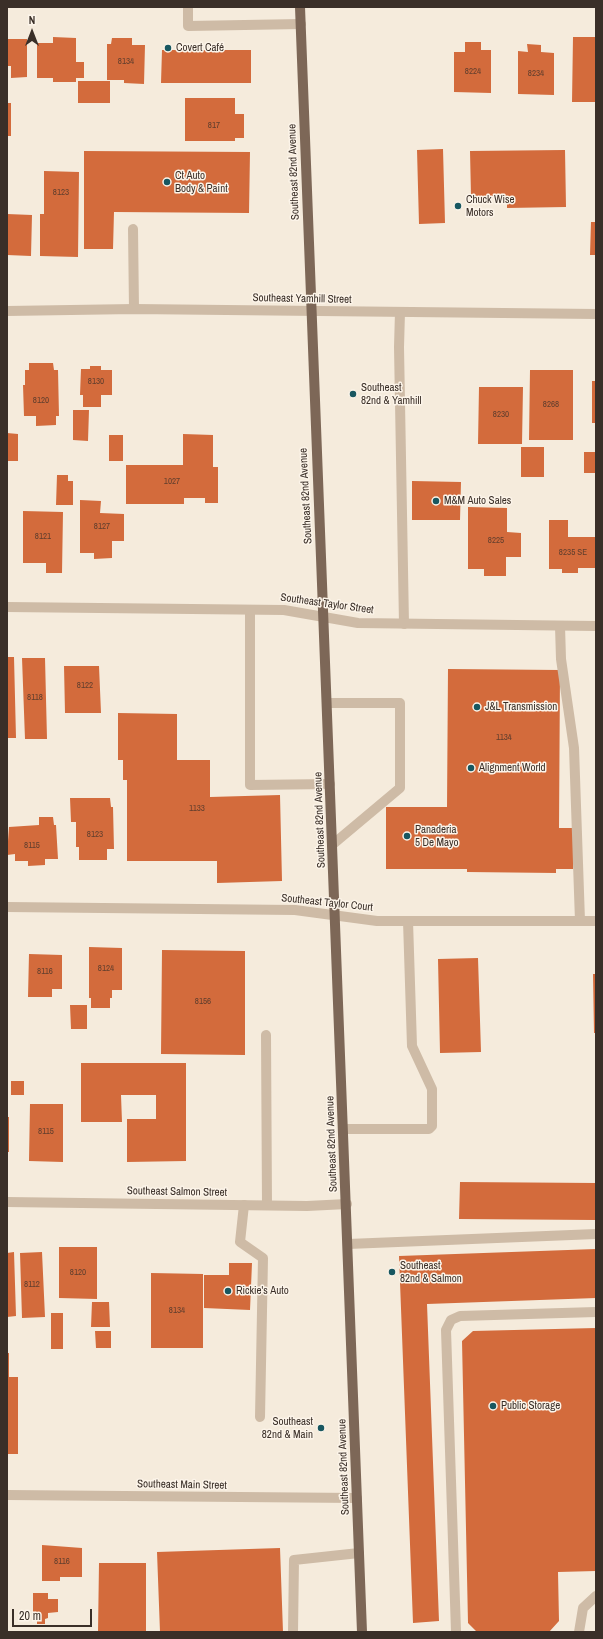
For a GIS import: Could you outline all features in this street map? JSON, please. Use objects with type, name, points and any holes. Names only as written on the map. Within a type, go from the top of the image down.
[{"type":"main road","name":"Southeast 82nd Avenue","points":[[300,7],[328,703],[362,1632]]},
{"type":"street","points":[[188,7],[188,26],[301,24]]},
{"type":"street","points":[[133,229],[134,310]]},
{"type":"street","name":"Southeast Yamhill Street","points":[[7,311],[134,310],[596,314]]},
{"type":"street","points":[[400,312],[398,347],[404,624]]},
{"type":"street","name":"Southeast Taylor Street","points":[[7,607],[284,610],[358,623],[596,626]]},
{"type":"street","points":[[250,610],[250,785],[330,784]]},
{"type":"street","points":[[560,626],[561,659],[574,748],[580,921]]},
{"type":"street","points":[[328,703],[400,703],[400,788],[332,845]]},
{"type":"street","name":"Southeast Taylor Court","points":[[7,907],[295,910],[377,921],[596,921]]},
{"type":"street","points":[[343,1130],[429,1129],[432,1126],[432,1089],[412,1046],[408,921]]},
{"type":"street","points":[[266,1035],[267,1205]]},
{"type":"street","name":"Southeast Salmon Street","points":[[7,1202],[244,1205],[347,1204]]},
{"type":"street","points":[[244,1205],[240,1242],[263,1258],[260,1417]]},
{"type":"street","points":[[348,1244],[491,1240],[596,1234]]},
{"type":"street","points":[[456,1632],[446,1330],[451,1320],[460,1316],[596,1312]]},
{"type":"street","name":"Southeast Main Street","points":[[7,1495],[357,1498]]},
{"type":"street","points":[[293,1632],[294,1560],[359,1553]]},
{"type":"street","points":[[579,1632],[584,1608],[592,1598],[596,1596]]},
{"type":"building","points":[[53,37],[76,38],[76,62],[84,62],[84,78],[76,78],[76,82],[53,82],[53,78],[37,78],[37,43],[53,43]]},
{"type":"building","points":[[573,37],[596,37],[596,102],[572,102]]},
{"type":"building","points":[[112,38],[132,38],[132,45],[145,45],[144,84],[124,83],[124,80],[107,80],[107,44],[111,44]]},
{"type":"building","points":[[7,39],[27,39],[27,77],[11,78],[11,66],[7,66]]},
{"type":"building","points":[[465,42],[481,42],[481,50],[491,50],[491,93],[454,92],[454,52],[465,52]]},
{"type":"building","points":[[527,44],[541,45],[541,52],[554,53],[554,95],[518,94],[518,51],[528,52]]},
{"type":"building","points":[[162,50],[251,50],[251,83],[161,83]]},
{"type":"building","points":[[78,81],[110,81],[110,103],[78,103]]},
{"type":"building","points":[[185,98],[235,98],[235,114],[244,114],[244,138],[235,138],[235,141],[185,141]]},
{"type":"building","points":[[7,103],[11,103],[11,136],[7,136]]},
{"type":"building","points":[[443,149],[445,223],[419,224],[417,150]]},
{"type":"building","points":[[565,150],[566,207],[507,208],[507,196],[471,196],[470,151]]},
{"type":"building","name":"Ct Auto Body & Paint","points":[[84,151],[250,152],[249,213],[114,212],[113,249],[84,249]]},
{"type":"building","points":[[44,171],[79,172],[78,257],[40,256],[40,214],[44,214]]},
{"type":"building","points":[[7,214],[32,215],[31,256],[7,255]]},
{"type":"building","points":[[591,222],[596,222],[596,255],[590,255]]},
{"type":"building","points":[[29,363],[53,363],[54,370],[58,370],[59,416],[56,416],[56,425],[36,426],[36,416],[24,416],[23,385],[25,385],[25,370],[29,370]]},
{"type":"building","points":[[90,366],[101,366],[101,370],[112,370],[112,395],[101,395],[101,407],[83,407],[83,395],[80,395],[81,369],[90,369]]},
{"type":"building","points":[[530,370],[573,370],[573,440],[529,440]]},
{"type":"building","points":[[592,381],[596,381],[596,423],[592,423]]},
{"type":"building","points":[[479,387],[523,387],[522,444],[478,444]]},
{"type":"building","points":[[73,410],[89,410],[88,441],[73,440]]},
{"type":"building","points":[[7,433],[18,434],[18,461],[7,461]]},
{"type":"building","points":[[183,434],[213,435],[213,467],[218,467],[218,503],[205,503],[205,498],[184,498],[184,504],[126,504],[126,465],[183,465]]},
{"type":"building","points":[[109,435],[123,435],[123,461],[109,461]]},
{"type":"building","points":[[521,447],[544,447],[544,477],[521,477]]},
{"type":"building","points":[[584,452],[596,452],[596,473],[584,473]]},
{"type":"building","points":[[57,475],[68,475],[68,481],[73,481],[73,505],[56,505]]},
{"type":"building","name":"M&M Auto Sales","points":[[412,481],[461,482],[460,520],[412,520]]},
{"type":"building","points":[[80,500],[101,501],[100,513],[124,514],[124,541],[112,541],[112,558],[94,559],[94,553],[80,553]]},
{"type":"building","points":[[468,507],[507,508],[507,532],[521,533],[521,557],[506,557],[506,576],[484,576],[484,569],[468,569]]},
{"type":"building","points":[[23,511],[63,512],[62,573],[46,573],[46,563],[23,563]]},
{"type":"building","points":[[549,520],[568,520],[568,537],[596,537],[596,568],[578,568],[578,573],[562,573],[562,569],[549,569]]},
{"type":"building","points":[[7,657],[14,657],[16,738],[7,738]]},
{"type":"building","points":[[22,658],[45,658],[47,739],[25,739]]},
{"type":"building","points":[[64,666],[99,666],[101,713],[65,713]]},
{"type":"building","points":[[448,669],[560,670],[559,828],[573,828],[573,869],[556,869],[556,873],[467,872],[467,869],[386,869],[386,807],[447,807]]},
{"type":"building","points":[[118,713],[177,714],[177,760],[210,760],[210,797],[280,795],[282,881],[217,883],[217,861],[127,861],[127,780],[123,780],[123,760],[118,760]]},
{"type":"building","points":[[70,798],[110,798],[111,807],[113,807],[114,849],[107,849],[107,860],[79,860],[79,847],[76,847],[76,822],[71,822]]},
{"type":"building","points":[[39,817],[53,817],[54,825],[56,825],[58,859],[45,859],[45,865],[28,866],[28,861],[15,861],[15,854],[7,855],[9,827],[39,825]]},
{"type":"building","points":[[89,947],[122,948],[122,990],[112,990],[110,1008],[91,1008],[91,998],[89,998]]},
{"type":"building","points":[[162,950],[245,951],[245,1055],[161,1054]]},
{"type":"building","points":[[29,954],[62,955],[62,989],[52,989],[52,997],[28,997]]},
{"type":"building","points":[[478,958],[481,1052],[440,1053],[438,959]]},
{"type":"building","points":[[593,974],[596,974],[596,1033],[594,1033]]},
{"type":"building","points":[[70,1005],[87,1005],[87,1029],[71,1029]]},
{"type":"building","points":[[81,1063],[186,1063],[186,1161],[127,1162],[127,1119],[156,1119],[156,1095],[121,1095],[122,1122],[81,1122]]},
{"type":"building","points":[[11,1081],[24,1081],[24,1095],[11,1095]]},
{"type":"building","points":[[30,1104],[63,1104],[63,1162],[29,1161]]},
{"type":"building","points":[[7,1117],[9,1117],[9,1152],[7,1152]]},
{"type":"building","points":[[460,1182],[596,1183],[596,1220],[459,1219]]},
{"type":"building","points":[[59,1247],[97,1247],[97,1299],[59,1298]]},
{"type":"building","points":[[596,1249],[596,1298],[427,1304],[439,1621],[413,1623],[399,1256]]},
{"type":"building","points":[[14,1252],[16,1316],[7,1317],[7,1253]]},
{"type":"building","points":[[42,1252],[45,1317],[22,1318],[20,1253]]},
{"type":"building","name":"Rickie's Auto","points":[[229,1263],[252,1263],[250,1310],[204,1308],[204,1275],[229,1275]]},
{"type":"building","points":[[151,1273],[203,1274],[203,1348],[151,1348]]},
{"type":"building","points":[[92,1302],[109,1302],[110,1327],[91,1327]]},
{"type":"building","points":[[51,1313],[63,1313],[63,1349],[51,1349]]},
{"type":"building","points":[[596,1328],[596,1571],[558,1572],[559,1621],[549,1632],[477,1632],[468,1623],[462,1341],[473,1331]]},
{"type":"building","points":[[95,1331],[111,1331],[111,1348],[96,1348]]},
{"type":"building","points":[[7,1353],[9,1353],[9,1377],[18,1377],[18,1454],[7,1454]]},
{"type":"building","points":[[42,1545],[82,1548],[82,1577],[60,1577],[60,1581],[42,1581]]},
{"type":"building","points":[[280,1548],[283,1632],[160,1632],[157,1552]]},
{"type":"building","points":[[99,1563],[146,1563],[146,1632],[98,1632]]},
{"type":"building","points":[[33,1593],[48,1593],[48,1599],[58,1599],[58,1612],[48,1613],[48,1618],[45,1619],[45,1624],[37,1624],[37,1619],[33,1619]]},
{"type":"place","name":"Covert Café","points":[[168,48]]},
{"type":"place","name":"Ct Auto Body & Paint","points":[[167,182]]},
{"type":"place","name":"Chuck Wise Motors","points":[[458,206]]},
{"type":"place","name":"Southeast 82nd & Yamhill","points":[[353,394]]},
{"type":"place","name":"M&M Auto Sales","points":[[436,501]]},
{"type":"place","name":"J&L Transmission","points":[[477,707]]},
{"type":"place","name":"Alignment World","points":[[471,768]]},
{"type":"place","name":"Panaderia 5 De Mayo","points":[[407,836]]},
{"type":"place","name":"Southeast 82nd & Salmon","points":[[392,1272]]},
{"type":"place","name":"Rickie's Auto","points":[[228,1291]]},
{"type":"place","name":"Public Storage","points":[[493,1406]]},
{"type":"place","name":"Southeast 82nd & Main","points":[[321,1428]]}]
